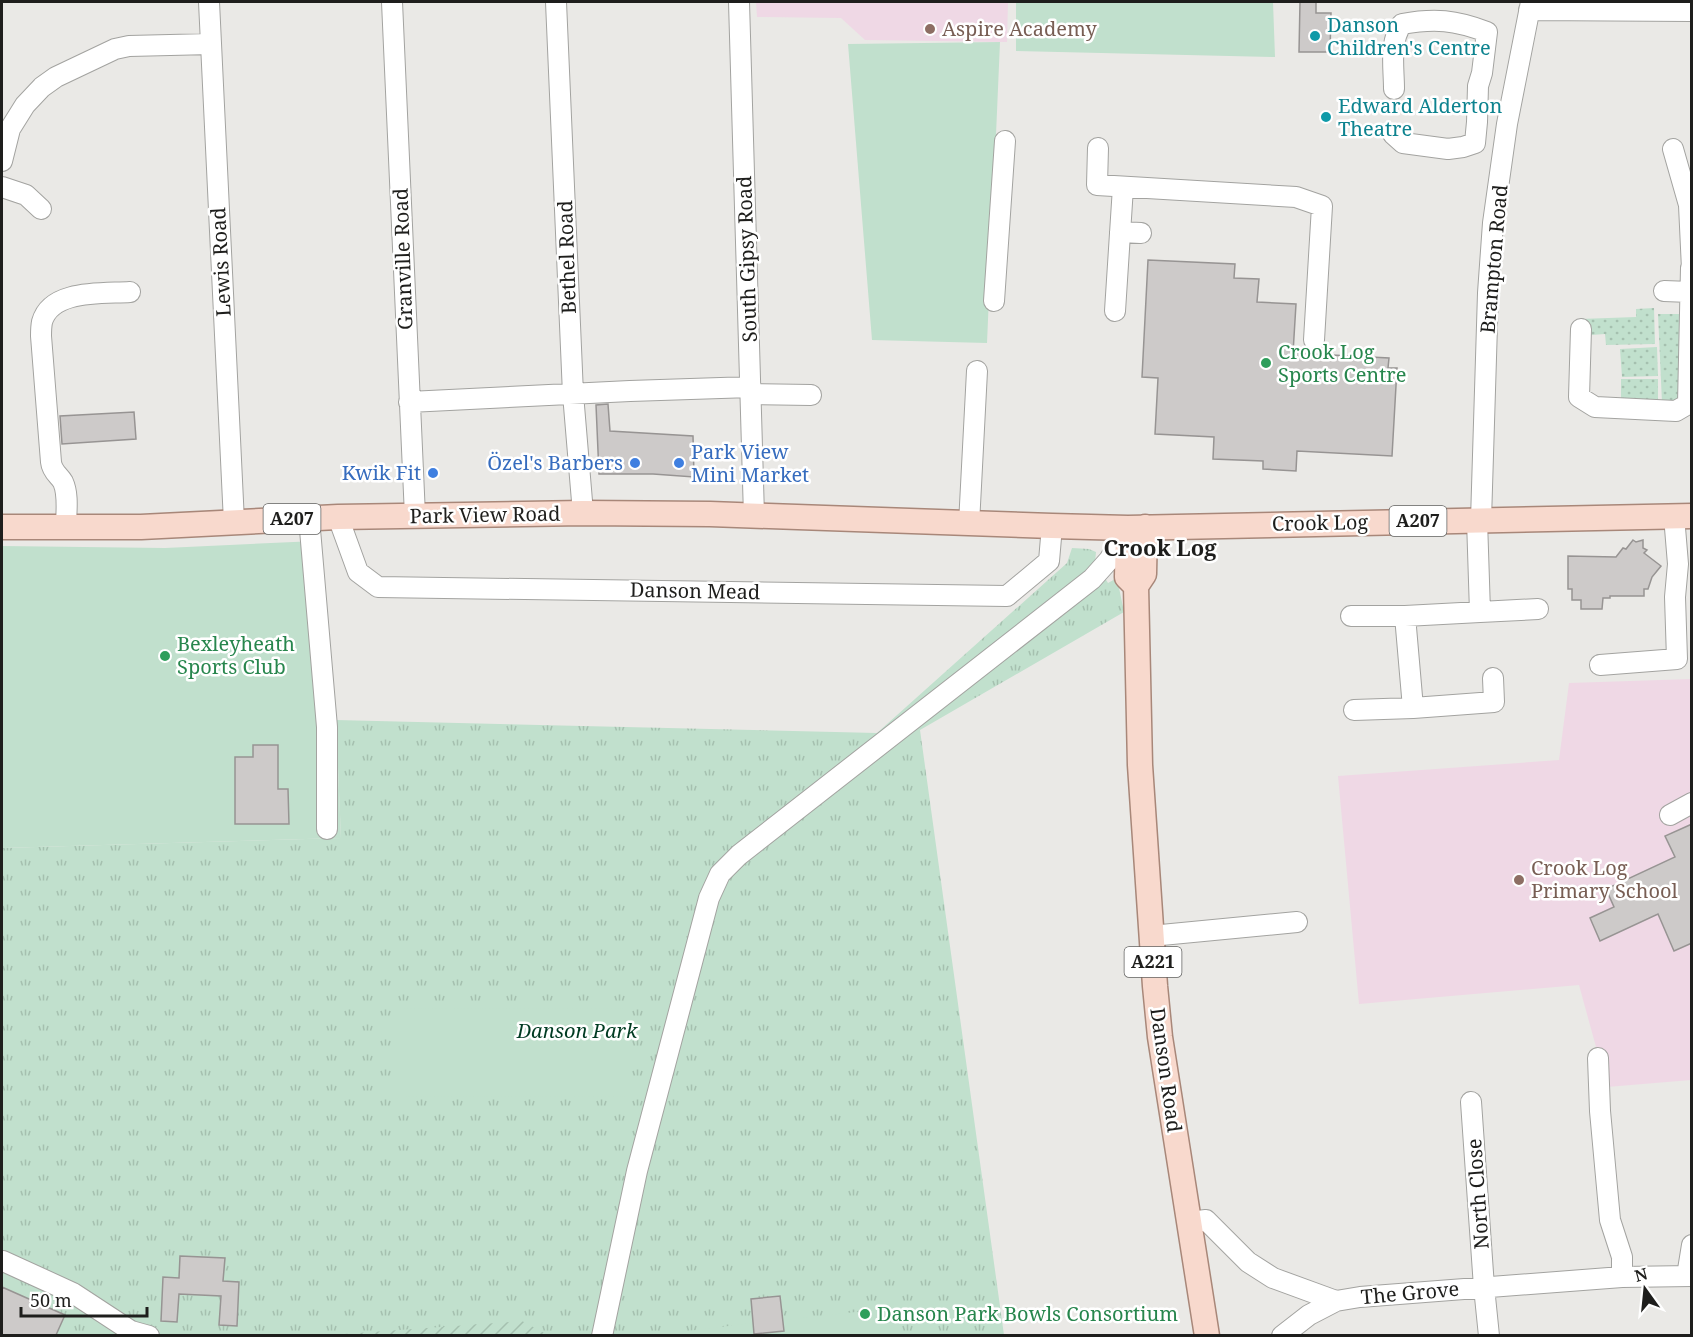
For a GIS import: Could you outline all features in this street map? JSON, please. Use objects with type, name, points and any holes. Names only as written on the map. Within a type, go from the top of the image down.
[{"type":"main road","name":"Park View Road","points":[[2,527],[141,527],[338,517],[583,513],[710,514],[969,524],[1137,527]]},
{"type":"main road","name":"Crook Log","points":[[1137,527],[1683,516]]},
{"type":"main road","name":"Danson Road","points":[[1137,527],[1127,577],[1136,586],[1140,765],[1151,936],[1160,1036],[1207,1335]]},
{"type":"street","name":"Lewis Road","points":[[209,2],[234,522]]},
{"type":"street","name":"Granville Road","points":[[392,2],[415,516]]},
{"type":"street","name":"Bethel Road","points":[[556,2],[573,394],[583,513]]},
{"type":"street","name":"South Gipsy Road","points":[[739,2],[754,516]]},
{"type":"street","points":[[1530,6],[1692,11]]},
{"type":"street","name":"Brampton Road","points":[[1480,612],[1479,520],[1493,223],[1507,124],[1530,6]]},
{"type":"street","points":[[1393,134],[1403,142],[1448,149],[1475,143],[1478,86],[1482,73],[1487,32],[1456,22],[1424,20],[1402,24],[1394,42],[1394,88]]},
{"type":"street","points":[[2,160],[10,129],[25,105],[42,87],[56,77],[115,49],[129,46],[211,44]]},
{"type":"street","points":[[1477,122],[1507,124]]},
{"type":"street","points":[[994,302],[1005,141]]},
{"type":"street","points":[[1098,148],[1097,185],[1296,197],[1322,206],[1314,340]]},
{"type":"street","points":[[1581,329],[1579,397],[1595,407],[1676,411],[1688,405],[1691,269],[1689,205],[1674,149]]},
{"type":"street","points":[[2,187],[26,195],[41,209]]},
{"type":"street","points":[[1115,311],[1123,187]]},
{"type":"street","points":[[1120,232],[1141,233]]},
{"type":"street","points":[[1664,291],[1690,292]]},
{"type":"street","points":[[66,526],[66,492],[63,481],[51,468],[41,336],[42,321],[50,308],[68,297],[130,292]]},
{"type":"street","points":[[969,524],[977,371]]},
{"type":"street","points":[[409,402],[573,394],[751,390],[811,395]]},
{"type":"street","points":[[1600,665],[1677,659],[1675,597],[1683,516]]},
{"type":"street","name":"Danson Mead","points":[[338,517],[358,572],[378,587],[1007,596],[1049,561],[1052,526]]},
{"type":"street","points":[[309,518],[327,727],[327,829]]},
{"type":"street","points":[[602,1335],[637,1171],[709,898],[720,874],[739,855],[1092,579],[1137,527]]},
{"type":"street","points":[[1351,616],[1405,616],[1538,609]]},
{"type":"street","points":[[1405,616],[1413,708]]},
{"type":"street","points":[[1354,710],[1494,702],[1493,678]]},
{"type":"street","points":[[1670,815],[1692,803]]},
{"type":"street","points":[[1151,936],[1297,922]]},
{"type":"street","points":[[1598,1059],[1610,1220],[1622,1257],[1622,1277]]},
{"type":"street","name":"North Close","points":[[1471,1102],[1484,1287],[1490,1335]]},
{"type":"street","name":"The Grove","points":[[1189,1222],[1206,1220],[1248,1262],[1273,1278],[1336,1301]]},
{"type":"street","points":[[1689,1276],[1692,1245]]},
{"type":"street","points":[[3,1261],[74,1293],[131,1330],[149,1335]]},
{"type":"street","name":"The Grove","points":[[1282,1335],[1309,1315],[1336,1301],[1360,1297],[1622,1277],[1689,1276]]},
{"type":"shaded area","name":"Aspire Academy","points":[[756,2],[1008,2],[1007,42],[865,40],[841,18],[757,17]]},
{"type":"shaded area","name":"Crook Log Primary School","points":[[1691,679],[1691,1080],[1607,1087],[1579,985],[1359,1004],[1338,776],[1559,760],[1569,683]]},
{"type":"green space","points":[[1016,2],[1273,2],[1275,57],[1016,51]]},
{"type":"green space","points":[[1000,42],[987,343],[872,340],[848,44]]},
{"type":"green space","points":[[1654,308],[1655,344],[1606,345],[1605,334],[1591,335],[1590,325],[1580,325],[1580,319],[1636,317],[1636,309]]},
{"type":"green space","points":[[1658,314],[1682,314],[1683,392],[1677,401],[1662,403]]},
{"type":"green space","points":[[1657,347],[1658,376],[1622,377],[1620,349]]},
{"type":"green space","points":[[1621,379],[1658,379],[1658,402],[1621,403]]},
{"type":"green space","name":"Bexleyheath Sports Club","points":[[316,541],[336,720],[341,838],[2,848],[2,546],[165,548]]},
{"type":"green space","name":"Danson Park","points":[[1072,548],[1089,549],[1096,552],[1095,562],[1108,583],[1117,578],[1124,612],[920,730],[1004,1335],[2,1335],[2,848],[341,838],[336,720],[877,733],[1067,563]]},
{"type":"green space","points":[[632,1008],[632,1096],[398,1097],[398,1009]]},
{"type":"green space","name":"Danson Park Bowls Consortium","points":[[780,1296],[783,1320],[892,1308],[895,1335],[647,1336],[753,1323],[751,1299]]},
{"type":"green space","points":[[522,1321],[548,1335],[330,1335]]},
{"type":"building","name":"Danson Children's Centre","points":[[1300,2],[1316,2],[1316,13],[1331,13],[1330,52],[1299,52]]},
{"type":"building","name":"Crook Log Sports Centre","points":[[1148,260],[1235,264],[1234,278],[1259,279],[1257,302],[1296,304],[1293,353],[1389,358],[1388,368],[1397,368],[1392,456],[1297,451],[1296,471],[1263,469],[1263,461],[1213,459],[1214,437],[1155,434],[1158,378],[1142,377]]},
{"type":"building","points":[[608,404],[610,431],[693,436],[694,477],[599,474],[596,405]]},
{"type":"building","points":[[134,412],[136,439],[62,444],[60,416]]},
{"type":"building","points":[[1633,540],[1636,542],[1643,540],[1643,548],[1647,550],[1644,553],[1661,566],[1652,577],[1648,589],[1644,589],[1644,596],[1610,596],[1610,598],[1603,598],[1602,609],[1581,609],[1581,600],[1572,600],[1572,589],[1568,589],[1568,556],[1616,557]]},
{"type":"building","points":[[253,745],[278,745],[278,789],[288,789],[289,824],[235,824],[235,757],[253,757]]},
{"type":"building","points":[[1692,824],[1692,943],[1674,951],[1658,914],[1600,941],[1590,918],[1614,907],[1606,889],[1675,857],[1665,836]]},
{"type":"building","points":[[180,1256],[225,1258],[223,1281],[239,1282],[237,1326],[219,1325],[221,1296],[179,1294],[177,1322],[161,1321],[163,1277],[179,1278]]},
{"type":"building","points":[[2,1287],[65,1315],[56,1335],[2,1335]]},
{"type":"building","points":[[780,1296],[784,1331],[754,1334],[751,1299]]},
{"type":"place","name":"Aspire Academy","points":[[930,29]]},
{"type":"place","name":"Danson Children's Centre","points":[[1315,36]]},
{"type":"place","name":"Edward Alderton Theatre","points":[[1326,117]]},
{"type":"place","name":"Crook Log Sports Centre","points":[[1266,363]]},
{"type":"place","name":"Özel's Barbers","points":[[635,463]]},
{"type":"place","name":"Park View Mini Market","points":[[679,463]]},
{"type":"place","name":"Kwik Fit","points":[[433,473]]},
{"type":"place","name":"Bexleyheath Sports Club","points":[[165,656]]},
{"type":"place","name":"Crook Log Primary School","points":[[1519,880]]},
{"type":"place","name":"Danson Park Bowls Consortium","points":[[865,1314]]},
{"type":"district","name":"Crook Log","points":[[1160,548]]}]
